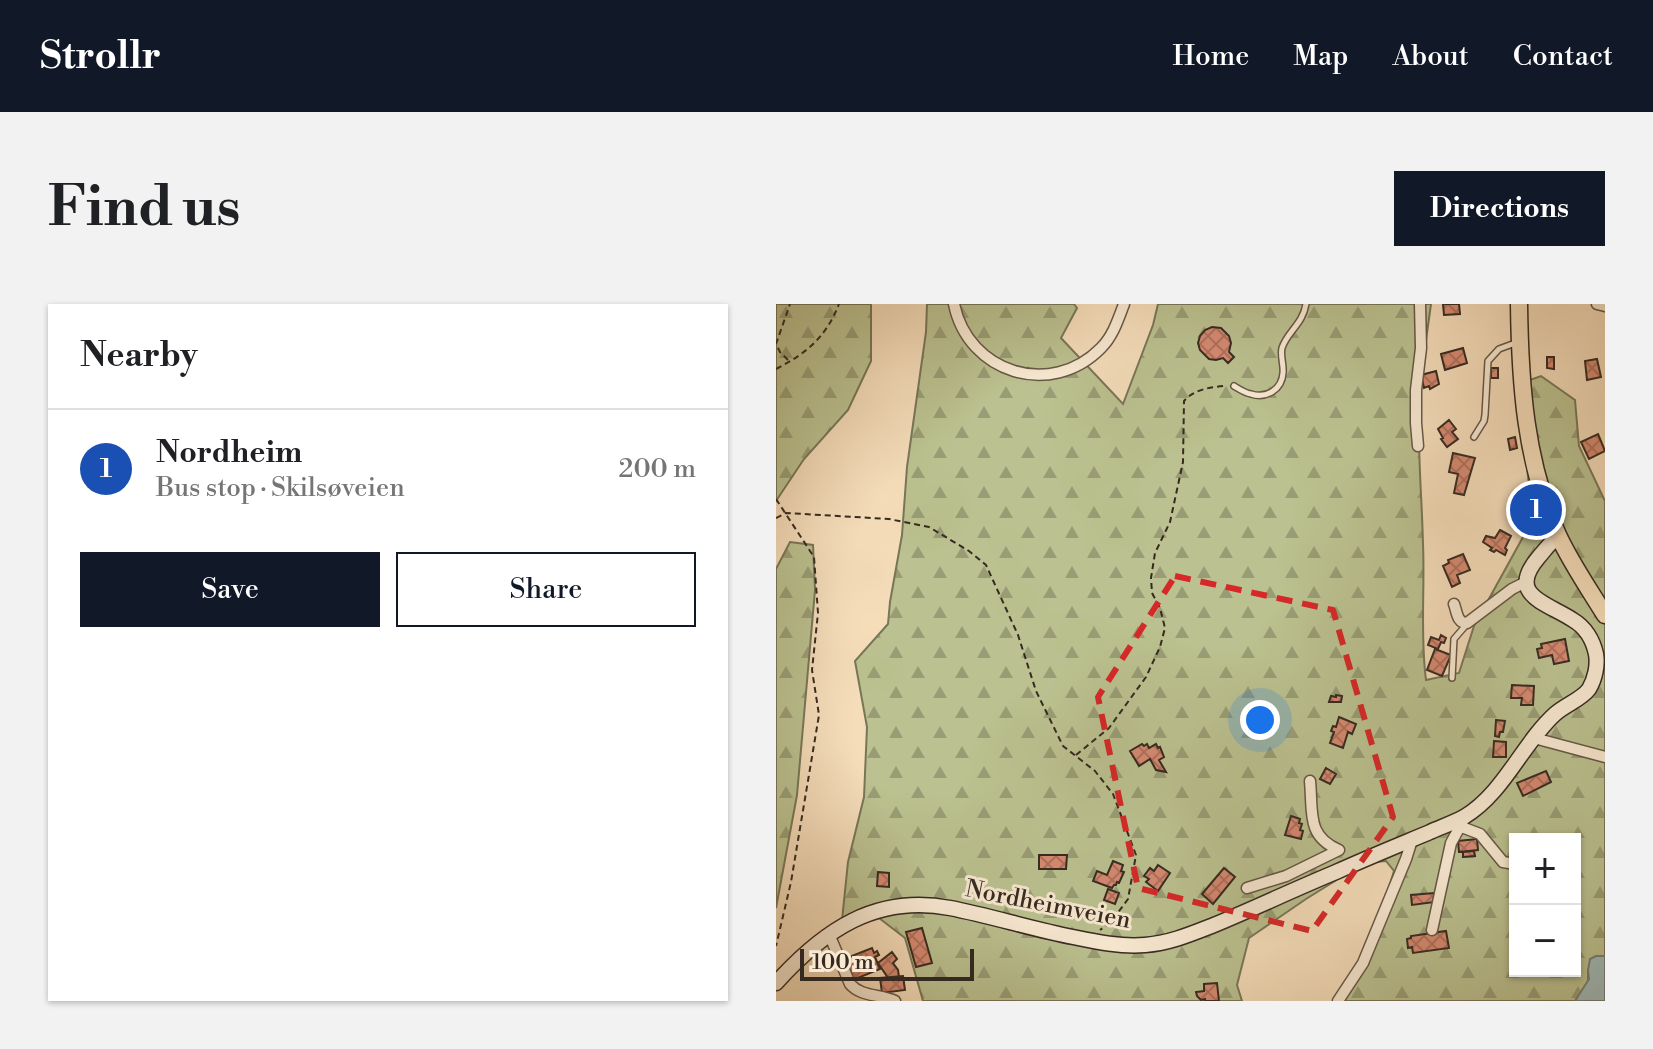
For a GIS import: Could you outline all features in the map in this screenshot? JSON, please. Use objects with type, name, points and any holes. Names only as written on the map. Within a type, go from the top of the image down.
[{"type":"main road","points":[[1519,304],[1522,390],[1535,470],[1546,506],[1569,557],[1605,615]]},
{"type":"main road","points":[[1526,582],[1528,571],[1559,536]]},
{"type":"main road","points":[[1539,558],[1569,557]]},
{"type":"main road","name":"Nordheimveien","points":[[776,983],[829,934],[857,917],[899,907],[947,908],[1121,946],[1169,942],[1461,822],[1489,796],[1553,715],[1587,692],[1593,682],[1597,657],[1590,637],[1574,620],[1531,595],[1526,582]]},
{"type":"street","points":[[954,304],[964,332],[982,354],[1010,370],[1041,375],[1071,368],[1094,354],[1110,336],[1124,304]]},
{"type":"street","points":[[1418,446],[1416,390],[1421,348],[1420,304]]},
{"type":"street","points":[[1597,304],[1605,306]]},
{"type":"street","points":[[1454,604],[1459,619],[1467,623],[1526,582]]},
{"type":"street","points":[[1534,738],[1605,757]]},
{"type":"street","points":[[1247,888],[1286,876],[1339,850],[1320,838],[1314,828],[1310,781]]},
{"type":"street","points":[[1432,930],[1451,843],[1461,822],[1480,834],[1503,862],[1509,863]]},
{"type":"street","points":[[1338,1001],[1368,950],[1412,840]]},
{"type":"street","points":[[829,934],[854,989],[895,1001]]},
{"type":"street","points":[[1348,1001],[1350,984]]},
{"type":"lane","points":[[1234,386],[1251,395],[1260,395],[1275,390],[1281,384],[1284,372],[1282,347],[1301,321],[1306,304]]},
{"type":"lane","points":[[1474,437],[1484,421],[1488,361],[1499,349],[1519,342]]},
{"type":"lane","points":[[1452,678],[1454,639],[1467,623]]},
{"type":"path","points":[[789,362],[776,344],[790,304]]},
{"type":"path","points":[[776,369],[813,346],[829,326],[839,304]]},
{"type":"path","points":[[1075,756],[1109,728],[1146,677],[1160,647],[1165,628],[1152,593],[1151,578],[1155,553],[1170,522],[1183,462],[1184,401],[1199,391],[1234,386]]},
{"type":"path","points":[[776,499],[814,557],[818,613],[812,670],[819,715],[791,882],[776,946]]},
{"type":"path","points":[[776,518],[786,513],[889,519],[916,524],[929,527],[986,565],[1018,635],[1036,691],[1063,746],[1095,771],[1113,794],[1136,855],[1128,899],[1111,922],[1100,930],[1098,942]]},
{"type":"highlighted area","points":[[1175,576],[1333,610],[1393,817],[1312,931],[1138,888],[1098,697]]},
{"type":"green space","points":[[776,304],[871,304],[871,361],[848,410],[804,459],[776,501]]},
{"type":"green space","points":[[927,304],[1074,304],[1077,308],[1061,338],[1123,404],[1158,304],[1431,304],[1419,415],[1426,680],[1459,673],[1474,626],[1533,519],[1525,451],[1524,382],[1541,376],[1575,400],[1579,446],[1605,501],[1605,956],[1596,956],[1588,970],[1588,983],[1575,1001],[1338,1001],[1374,936],[1394,871],[1386,861],[1364,863],[1249,938],[1237,985],[1242,1001],[923,1001],[905,938],[879,918],[841,930],[848,862],[864,797],[867,727],[855,661],[888,624],[902,535],[907,467],[926,332]]},
{"type":"green space","points":[[790,542],[813,545],[815,590],[797,795],[776,908],[776,569]]},
{"type":"water","points":[[1605,956],[1605,1001],[1575,1001],[1589,979],[1590,959]]},
{"type":"building","points":[[1443,304],[1459,304],[1460,314],[1444,315]]},
{"type":"building","points":[[1212,327],[1221,328],[1229,336],[1229,352],[1234,357],[1228,363],[1223,358],[1209,359],[1200,350],[1200,336]]},
{"type":"building","points":[[1463,348],[1467,363],[1445,370],[1441,354]]},
{"type":"building","points":[[1547,357],[1554,357],[1554,369],[1547,368]]},
{"type":"building","points":[[1597,359],[1601,377],[1587,380],[1585,361]]},
{"type":"building","points":[[1491,368],[1498,368],[1498,378],[1491,378]]},
{"type":"building","points":[[1436,371],[1439,384],[1430,389],[1429,386],[1424,388],[1421,375]]},
{"type":"building","points":[[1449,420],[1456,429],[1452,432],[1458,439],[1447,447],[1438,429]]},
{"type":"building","points":[[1598,434],[1605,451],[1589,459],[1581,442]]},
{"type":"building","points":[[1515,437],[1517,448],[1510,450],[1508,439]]},
{"type":"building","points":[[1453,453],[1475,458],[1464,495],[1454,493],[1458,474],[1449,472]]},
{"type":"building","points":[[1500,530],[1511,536],[1505,555],[1490,550],[1492,548],[1483,542],[1486,536],[1495,538]]},
{"type":"building","points":[[1463,554],[1470,570],[1457,575],[1460,583],[1452,587],[1443,566],[1449,563],[1448,560]]},
{"type":"building","points":[[1441,635],[1446,638],[1438,649],[1428,645],[1431,637],[1439,640]]},
{"type":"building","points":[[1565,639],[1569,661],[1554,664],[1552,655],[1539,658],[1537,649],[1542,648],[1541,644]]},
{"type":"building","points":[[1435,649],[1451,655],[1442,676],[1427,670]]},
{"type":"building","points":[[1512,685],[1534,686],[1533,705],[1521,705],[1522,698],[1511,698]]},
{"type":"building","points":[[1331,696],[1342,696],[1341,702],[1329,702]]},
{"type":"building","points":[[1339,717],[1356,724],[1352,734],[1348,732],[1343,748],[1330,743],[1334,732],[1331,731]]},
{"type":"building","points":[[1496,720],[1505,721],[1499,737],[1495,736]]},
{"type":"building","points":[[1494,741],[1506,742],[1506,757],[1493,757]]},
{"type":"building","points":[[1147,744],[1149,748],[1156,744],[1160,747],[1164,757],[1159,760],[1166,772],[1156,770],[1150,759],[1139,766],[1130,751]]},
{"type":"building","points":[[1326,768],[1336,774],[1330,784],[1320,779]]},
{"type":"building","points":[[1546,771],[1551,782],[1523,796],[1517,783]]},
{"type":"building","points":[[1291,816],[1300,819],[1301,839],[1285,835]]},
{"type":"building","points":[[1477,839],[1478,850],[1459,852],[1458,841]]},
{"type":"building","points":[[1474,851],[1475,856],[1463,857],[1463,852]]},
{"type":"building","points":[[1039,855],[1067,855],[1066,869],[1039,869]]},
{"type":"building","points":[[1113,861],[1123,865],[1121,871],[1124,872],[1119,883],[1112,888],[1093,881],[1097,871],[1107,875]]},
{"type":"building","points":[[1158,865],[1170,873],[1158,891],[1146,882],[1149,879],[1144,876],[1150,868],[1154,871]]},
{"type":"building","points":[[1224,868],[1235,877],[1213,904],[1202,894]]},
{"type":"building","points":[[878,872],[889,873],[889,887],[877,886]]},
{"type":"building","points":[[1108,889],[1119,893],[1115,904],[1104,900]]},
{"type":"building","points":[[1434,893],[1435,902],[1412,905],[1411,895]]},
{"type":"building","points":[[1048,901],[1060,902],[1059,912],[1047,911]]},
{"type":"building","points":[[922,928],[932,963],[916,967],[906,932]]},
{"type":"building","points":[[1446,931],[1449,948],[1413,953],[1412,947],[1408,948],[1407,939],[1411,936]]},
{"type":"building","points":[[872,948],[879,955],[875,957],[880,969],[853,980],[844,959]]},
{"type":"building","points":[[892,952],[897,959],[893,963],[899,977],[888,978],[878,963]]},
{"type":"building","points":[[903,976],[905,990],[882,993],[880,978]]},
{"type":"building","points":[[1217,983],[1219,1001],[1205,1001],[1197,996],[1196,992],[1204,991],[1204,984]]},
{"type":"place","name":"Nordheim","points":[[1536,510]]}]
